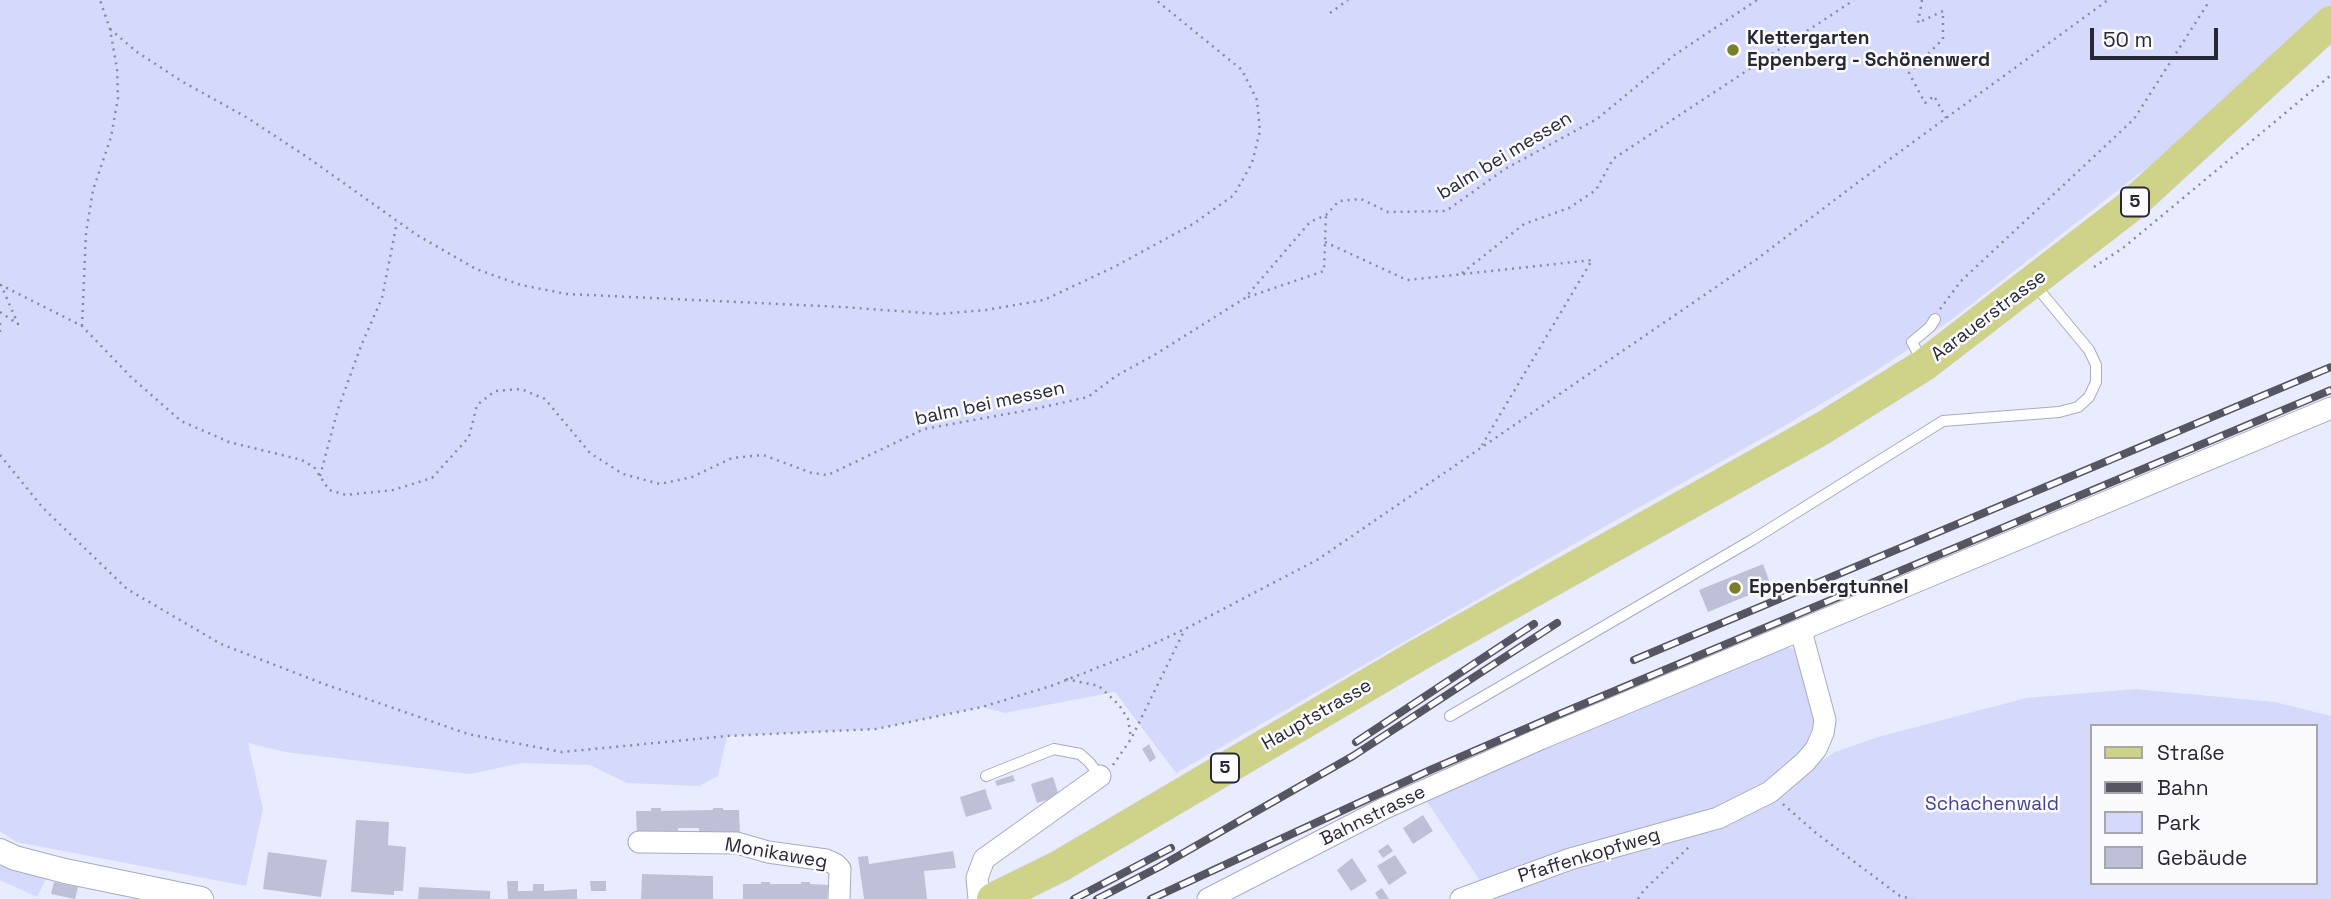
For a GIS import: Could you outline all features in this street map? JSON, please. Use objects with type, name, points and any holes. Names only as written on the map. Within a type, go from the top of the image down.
[{"type":"main road","name":"Aarauerstrasse","points":[[1604,551],[1823,428],[1924,365],[2128,208],[2331,22]]},
{"type":"main road","name":"Hauptstrasse","points":[[993,899],[1060,866],[1403,664],[1604,551]]},
{"type":"street","name":"Bahnstrasse","points":[[1208,899],[1385,808],[1540,739],[2331,408]]},
{"type":"street","name":"Pfaffenkopfweg","points":[[1461,899],[1570,859],[1718,818],[1770,792],[1805,762],[1816,749],[1823,733],[1825,720],[1801,631]]},
{"type":"street","points":[[979,899],[977,878],[984,859],[1100,776]]},
{"type":"street","name":"Monikaweg","points":[[639,842],[737,843],[768,852],[826,860],[840,869],[839,899]]},
{"type":"street","points":[[0,850],[15,858],[65,871],[201,899]]},
{"type":"lane","points":[[1450,716],[1752,540],[1943,421],[2059,412],[2078,407],[2089,397],[2095,382],[2096,365],[2089,349],[2033,283]]},
{"type":"lane","points":[[1924,365],[1912,342],[1930,327],[1935,319]]},
{"type":"lane","points":[[986,776],[1054,749],[1080,754],[1100,776]]},
{"type":"path","points":[[82,326],[86,233],[93,190],[111,136],[118,98],[117,69],[110,29],[100,0]]},
{"type":"path","points":[[110,29],[137,52],[183,82],[246,117],[397,220],[476,269],[521,285],[567,293],[938,314],[986,310],[1044,300],[1114,267],[1193,224],[1234,195],[1252,163],[1259,131],[1257,100],[1242,70],[1156,0]]},
{"type":"path","points":[[1330,13],[1348,0]]},
{"type":"path","name":"balm bei messen","points":[[0,312],[18,324],[1,285],[82,326],[131,377],[180,421],[229,442],[302,460],[314,467],[329,490],[346,495],[393,489],[432,478],[469,437],[477,405],[495,391],[521,389],[545,399],[590,453],[623,474],[660,484],[692,477],[732,458],[763,455],[828,475],[923,429],[1088,397],[1116,376],[1245,298],[1310,222],[1326,215],[1339,201],[1361,199],[1388,212],[1446,211],[1505,169],[1597,119],[1673,56],[1757,0]]},
{"type":"path","points":[[1460,275],[1524,224],[1569,208],[1596,190],[1613,159],[1854,0]]},
{"type":"path","points":[[1922,0],[1918,23],[1943,11],[1943,39],[1909,73],[1925,103],[1934,96],[1946,118]]},
{"type":"path","points":[[0,455],[43,508],[127,589],[222,644],[324,684],[468,734],[562,752],[727,737],[876,729],[982,707],[1132,654],[1317,560],[1757,259],[2108,0]]},
{"type":"path","points":[[1935,319],[1945,299],[1961,281],[2134,119],[2210,0]]},
{"type":"path","points":[[2090,269],[2123,248],[2331,75]]},
{"type":"path","points":[[1245,298],[1324,271],[1326,215]]},
{"type":"path","points":[[320,476],[338,409],[382,298],[397,220]]},
{"type":"path","points":[[1325,242],[1408,280],[1592,260],[1480,447]]},
{"type":"path","points":[[0,323],[0,333]]},
{"type":"path","points":[[1100,776],[1116,761],[1131,739],[1185,629]]},
{"type":"path","points":[[1066,679],[1099,686],[1119,705],[1128,719],[1131,739]]},
{"type":"path","points":[[1770,792],[1816,833],[1900,896],[1912,899]]},
{"type":"path","points":[[1638,899],[1680,854],[1714,826],[1718,818]]},
{"type":"green space","points":[[0,0],[2331,0],[2331,5],[2212,117],[1951,320],[1876,371],[1176,773],[1115,692],[1005,713],[982,707],[876,729],[727,736],[718,776],[699,786],[627,783],[590,765],[522,763],[470,774],[285,752],[248,743],[263,809],[246,886],[16,842],[0,831]]},
{"type":"green space","points":[[1781,646],[1798,650],[1806,665],[1817,736],[1788,770],[1725,809],[1481,882],[1423,796]]},
{"type":"green space","name":"Schachenwald","points":[[2135,689],[2275,702],[2331,716],[2331,899],[1470,899],[1754,805],[1835,752],[1878,737],[2026,698]]},
{"type":"green space","points":[[0,865],[46,879],[37,897],[0,880]]},
{"type":"building","name":"Eppenbergtunnel","points":[[1763,564],[1771,586],[1708,612],[1699,590]]},
{"type":"building","points":[[1149,744],[1156,758],[1150,762],[1142,749]]},
{"type":"building","points":[[1013,775],[1015,781],[997,786],[995,781]]},
{"type":"building","points":[[1053,777],[1059,796],[1037,803],[1031,784]]},
{"type":"building","points":[[985,789],[992,809],[966,817],[960,797]]},
{"type":"building","points":[[651,808],[661,808],[661,811],[713,808],[739,810],[740,834],[699,834],[699,828],[678,828],[678,835],[637,835],[636,811],[651,811]]},
{"type":"building","points":[[1423,815],[1433,831],[1413,844],[1403,828]]},
{"type":"building","points":[[356,820],[389,822],[388,845],[406,847],[403,891],[394,891],[394,895],[351,892]]},
{"type":"building","points":[[1388,844],[1393,851],[1383,858],[1378,851]]},
{"type":"building","points":[[953,851],[956,868],[924,871],[927,899],[864,899],[858,857],[868,856],[869,864]]},
{"type":"building","points":[[268,852],[327,860],[321,897],[263,889]]},
{"type":"building","points":[[1395,855],[1407,873],[1389,885],[1377,866]]},
{"type":"building","points":[[1352,858],[1367,881],[1351,891],[1337,870]]},
{"type":"building","points":[[642,874],[713,876],[713,899],[641,899]]},
{"type":"building","points":[[507,881],[518,881],[518,891],[533,891],[533,884],[544,884],[544,891],[577,889],[577,899],[508,899]]},
{"type":"building","points":[[590,881],[606,881],[606,891],[591,891]]},
{"type":"building","points":[[54,882],[78,887],[75,899],[51,894]]},
{"type":"building","points":[[810,882],[828,885],[827,899],[743,899],[743,884]]},
{"type":"building","points":[[419,887],[490,891],[490,899],[418,899]]},
{"type":"building","points":[[1382,888],[1389,899],[1379,899],[1375,893]]},
{"type":"railway","points":[[1634,660],[2331,367]]},
{"type":"railway","points":[[1151,899],[1428,771],[1555,716],[2331,390]]},
{"type":"railway","points":[[1097,899],[1159,867],[1353,756],[1557,623]]},
{"type":"railway","points":[[1356,742],[1534,624]]},
{"type":"railway","points":[[1074,899],[1171,848]]},
{"type":"place","name":"Klettergarten Eppenberg - Schönenwerd","points":[[1733,50]]},
{"type":"place","name":"Eppenbergtunnel","points":[[1735,588]]}]
